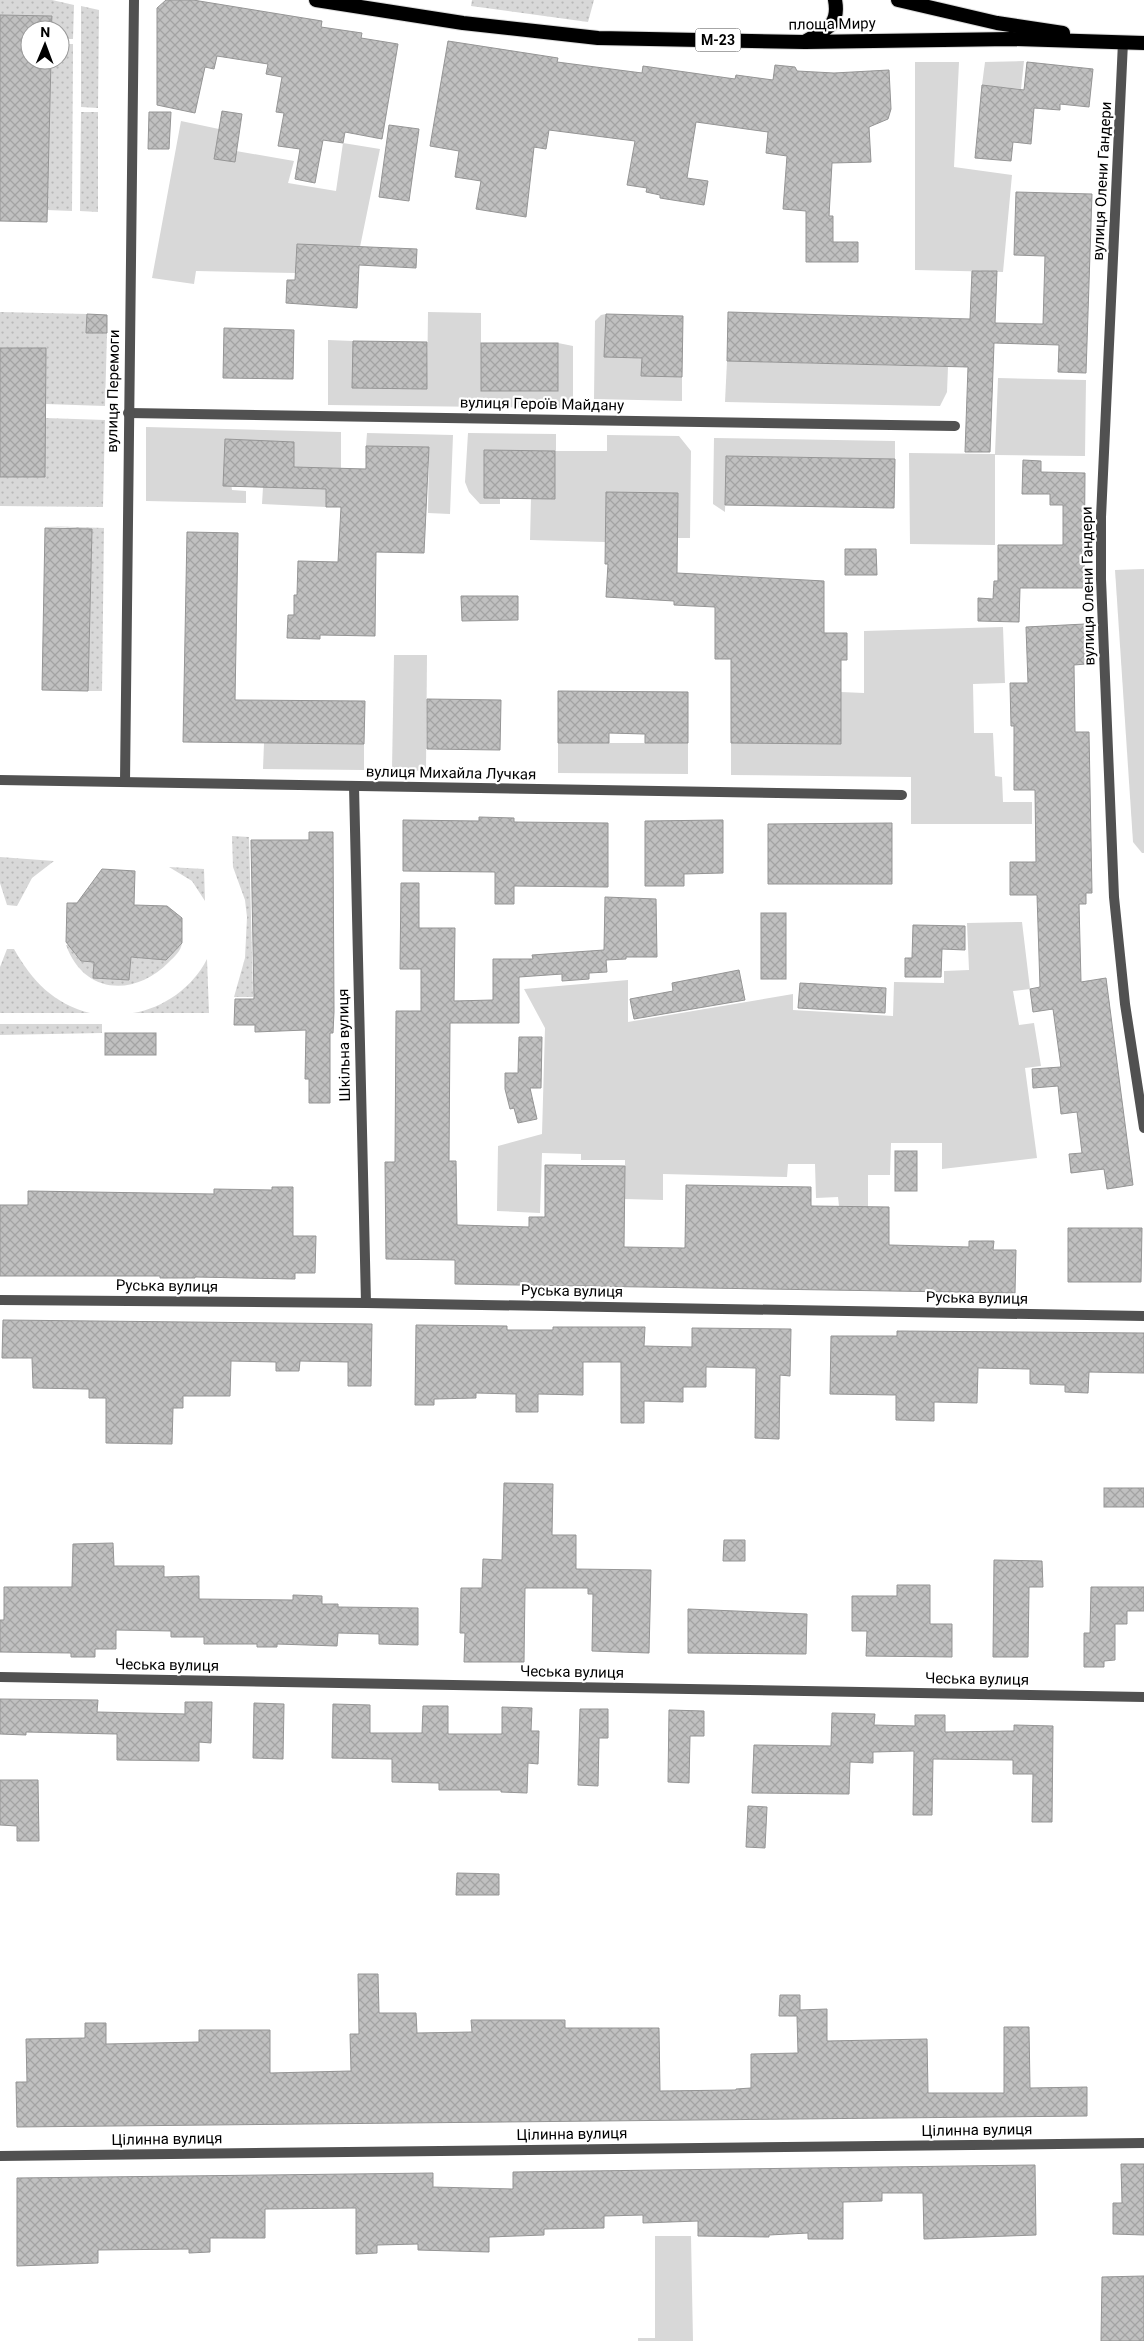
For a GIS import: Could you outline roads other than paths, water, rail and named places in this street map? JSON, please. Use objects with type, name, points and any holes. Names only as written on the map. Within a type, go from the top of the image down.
[{"type":"highway","name":"площа Миру","points":[[316,0],[463,23],[598,38],[805,42],[1012,39],[1123,42]]},
{"type":"highway","points":[[805,42],[834,22],[837,11],[835,0]]},
{"type":"highway","name":"М-23","points":[[898,0],[997,23],[1123,42],[1144,43]]},
{"type":"street","name":"вулиця Перемоги","points":[[125,782],[134,0]]},
{"type":"street","name":"вулиця Олени Гандери","points":[[1123,42],[1101,517],[1101,579],[1114,897],[1125,1004],[1144,1128]]},
{"type":"street","name":"вулиця Героїв Майдану","points":[[128,413],[955,426]]},
{"type":"street","name":"вулиця Михайла Лучкая","points":[[0,780],[902,795]]},
{"type":"street","name":"Шкільна вулиця","points":[[354,786],[366,1303]]},
{"type":"street","name":"Руська вулиця","points":[[0,1300],[366,1303],[1144,1316]]},
{"type":"street","name":"Чеська вулиця","points":[[0,1676],[1144,1698]]},
{"type":"street","name":"Цілинна вулиця","points":[[0,2156],[1144,2143]]}]
